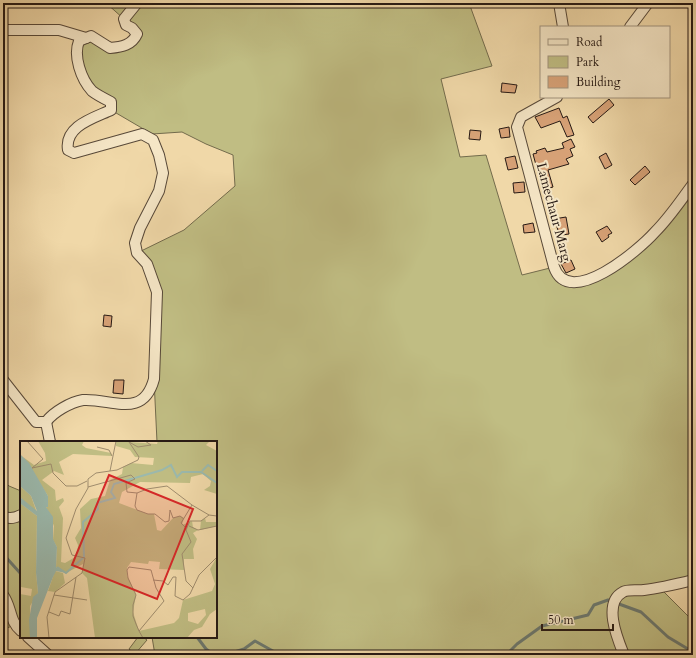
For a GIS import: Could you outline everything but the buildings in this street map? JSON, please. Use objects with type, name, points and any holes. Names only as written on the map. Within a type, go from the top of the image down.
[{"type":"street","points":[[46,422],[51,416],[82,400],[126,405],[139,401],[150,392],[154,379],[157,292],[147,264],[137,253],[135,243],[140,228],[159,191],[163,173],[160,155],[153,140],[142,134],[74,153],[68,150],[67,143],[73,131],[87,121],[111,110],[111,102],[93,91],[80,69],[76,49],[79,41],[91,36],[110,48],[124,46],[134,40],[137,34],[132,28],[126,25],[124,19],[137,3]]},
{"type":"street","points":[[559,3],[563,26]]},
{"type":"street","points":[[631,26],[648,3]]},
{"type":"street","points":[[3,30],[59,30],[86,38]]},
{"type":"street","name":"Lamechaur Marg","points":[[555,98],[521,117],[517,126],[556,274],[561,279],[568,283],[585,281],[616,265],[637,250],[656,231],[693,184]]},
{"type":"street","points":[[3,380],[36,422],[46,422]]},
{"type":"street","points":[[46,422],[50,441]]},
{"type":"street","points":[[3,516],[6,518],[15,518],[20,516]]},
{"type":"street","points":[[624,655],[612,622],[612,609],[617,596],[623,591],[660,588],[693,580]]},
{"type":"street","points":[[3,595],[8,602],[14,625],[20,630]]},
{"type":"street","points":[[29,638],[48,655]]},
{"type":"green space","points":[[106,3],[469,3],[492,66],[441,79],[460,157],[486,155],[522,275],[554,267],[575,283],[637,250],[693,184],[693,580],[660,588],[693,621],[693,655],[626,655],[623,653],[616,655],[155,655],[152,638],[217,638],[217,441],[157,441],[154,379],[157,292],[137,253],[184,230],[235,186],[233,155],[182,132],[152,134],[111,110],[85,81],[79,41],[91,36],[110,48],[134,40],[124,19]]},
{"type":"green space","points":[[3,480],[9,486],[20,491],[20,630],[14,625],[5,629],[3,627]]},
{"type":"green space","points":[[137,638],[144,638],[147,640],[135,654],[129,649]]},
{"type":"waterway","points":[[3,554],[20,573]]},
{"type":"waterway","points":[[506,655],[517,644],[542,626],[588,615],[594,605],[608,600],[641,612],[668,637],[693,652]]},
{"type":"waterway","points":[[198,638],[206,649],[214,655]]},
{"type":"waterway","points":[[225,655],[244,649],[255,641],[280,655]]}]
